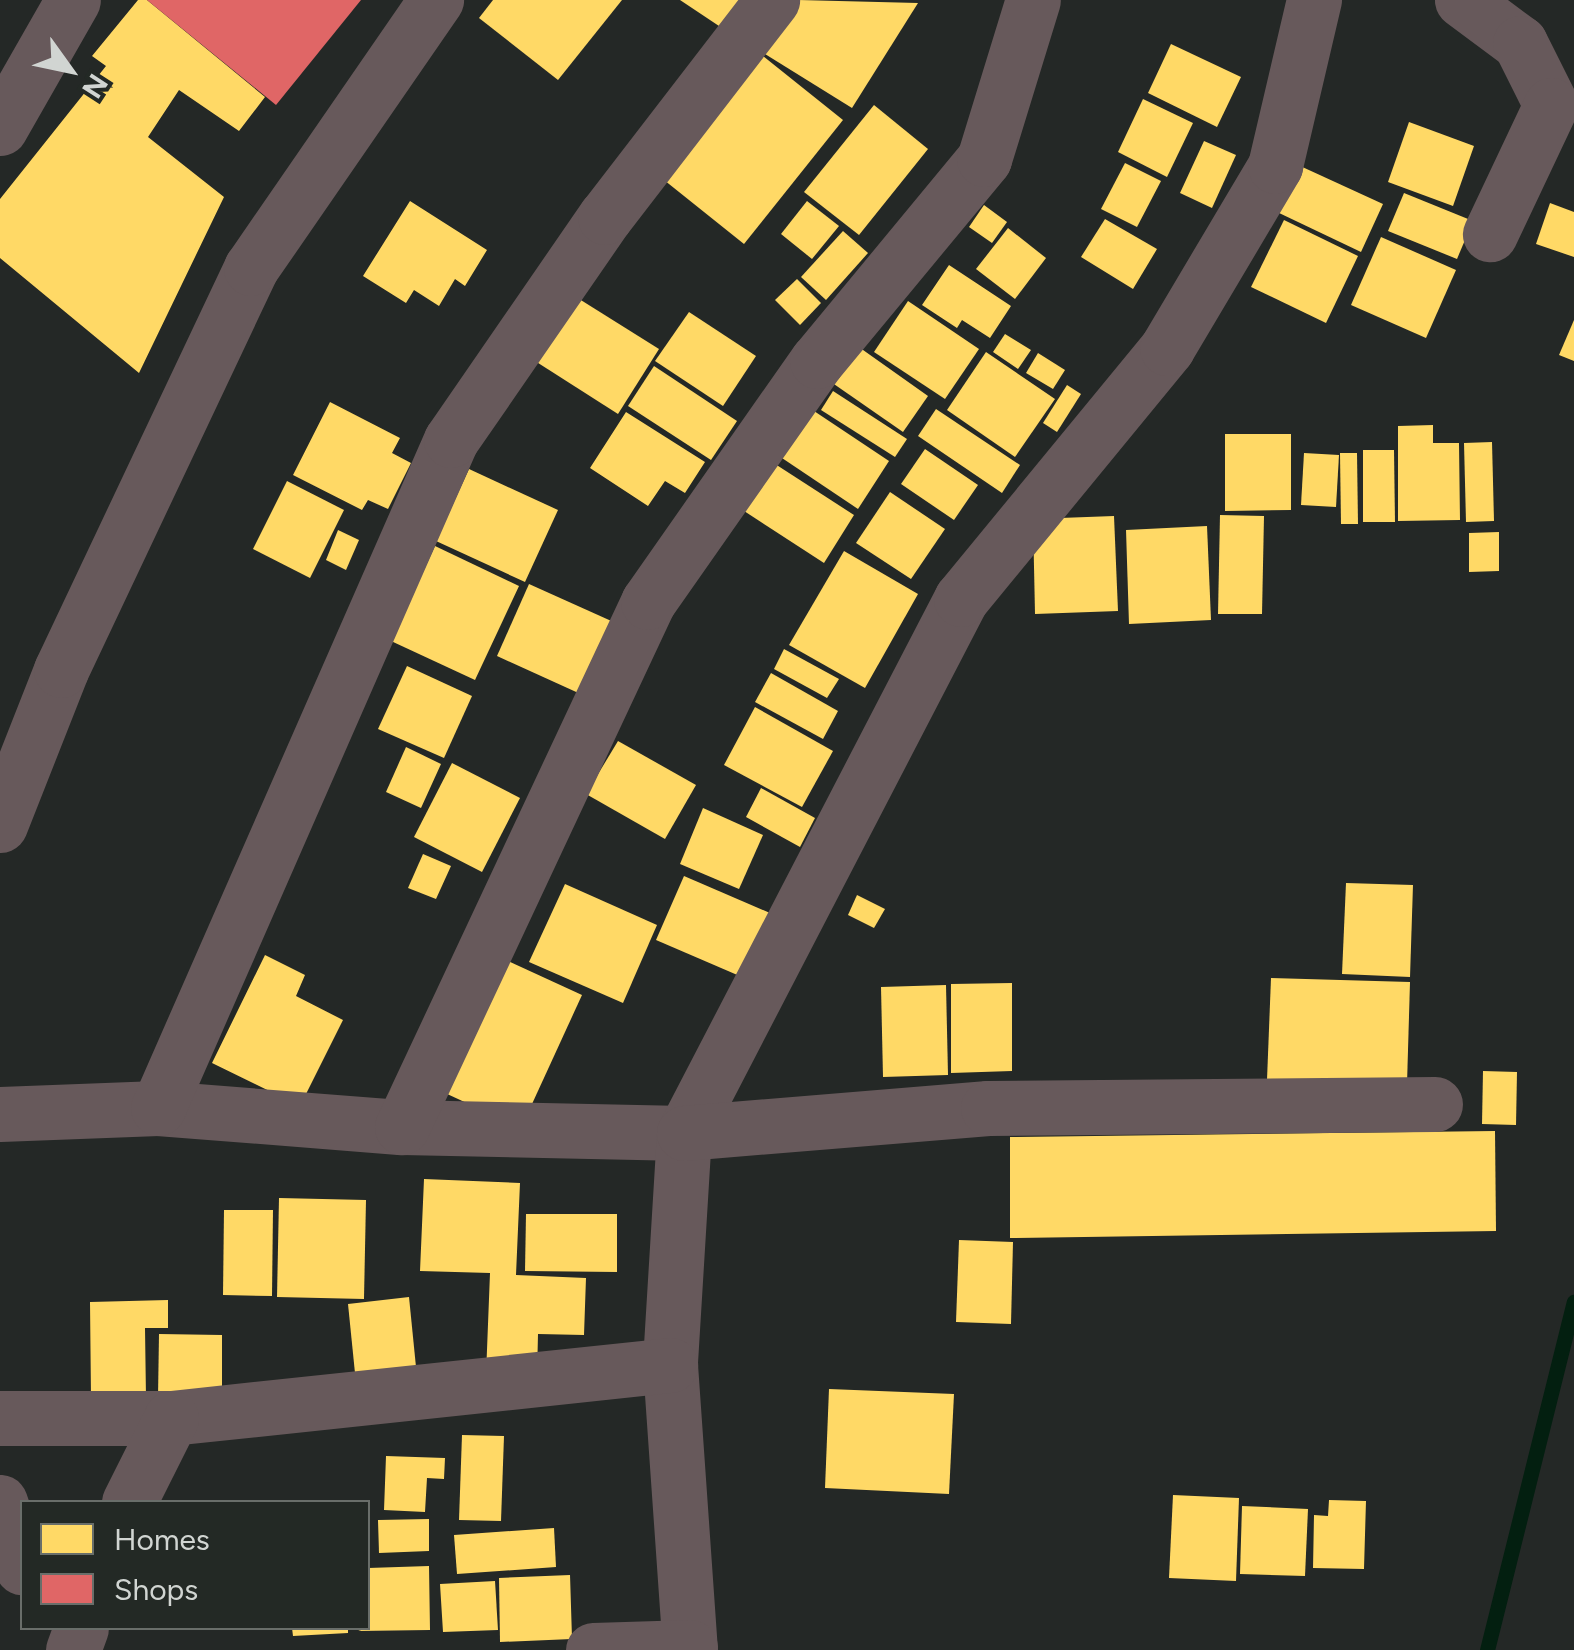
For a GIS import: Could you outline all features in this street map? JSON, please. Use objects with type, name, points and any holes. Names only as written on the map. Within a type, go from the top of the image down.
[{"type":"street","points":[[0,128],[73,0]]},
{"type":"street","points":[[0,825],[61,670],[252,268],[436,0]]},
{"type":"street","points":[[158,1108],[451,440],[605,217],[772,0]]},
{"type":"street","points":[[402,1127],[648,602],[818,361],[984,159],[1032,0]]},
{"type":"street","points":[[593,1650],[690,1648],[670,1366],[684,1133],[961,599],[1168,348],[1275,166],[1314,0]]},
{"type":"street","points":[[1462,0],[1520,43],[1551,105],[1490,234]]},
{"type":"street","points":[[0,1114],[158,1108],[402,1127],[684,1133],[988,1108],[1435,1104]]},
{"type":"street","points":[[0,1418],[172,1418],[670,1366]]},
{"type":"street","points":[[130,1500],[172,1418]]},
{"type":"street","points":[[0,1502],[20,1561]]},
{"type":"building: Homes","points":[[138,0],[147,0],[265,97],[239,131],[179,90],[148,137],[224,197],[139,373],[0,258],[0,199],[106,66],[92,56]]},
{"type":"building: Homes","points":[[493,0],[622,0],[558,80],[479,18]]},
{"type":"building: Homes","points":[[680,0],[741,0],[722,28]]},
{"type":"building: Homes","points":[[799,0],[918,3],[852,108],[765,54]]},
{"type":"building: Homes","points":[[1171,44],[1241,77],[1217,127],[1148,93]]},
{"type":"building: Homes","points":[[763,56],[843,120],[744,244],[664,180]]},
{"type":"building: Homes","points":[[1143,99],[1193,123],[1167,177],[1118,152]]},
{"type":"building: Homes","points":[[874,105],[928,149],[859,235],[804,192]]},
{"type":"building: Homes","points":[[1409,122],[1474,146],[1453,206],[1388,182]]},
{"type":"building: Homes","points":[[1204,141],[1236,155],[1212,208],[1180,193]]},
{"type":"building: Homes","points":[[1125,163],[1161,181],[1137,227],[1101,209]]},
{"type":"building: Homes","points":[[1298,165],[1383,204],[1361,252],[1277,212]]},
{"type":"building: Homes","points":[[1404,193],[1473,221],[1457,259],[1388,231]]},
{"type":"building: Homes","points":[[410,201],[487,250],[465,286],[455,279],[439,306],[414,290],[406,303],[363,276]]},
{"type":"building: Homes","points":[[807,201],[839,226],[812,259],[781,234]]},
{"type":"building: Homes","points":[[1550,203],[1574,212],[1574,257],[1536,244]]},
{"type":"building: Homes","points":[[984,205],[1007,222],[992,243],[969,227]]},
{"type":"building: Homes","points":[[1105,219],[1157,249],[1133,289],[1081,257]]},
{"type":"building: Homes","points":[[1284,220],[1358,256],[1326,323],[1251,287]]},
{"type":"building: Homes","points":[[1008,228],[1046,258],[1015,299],[976,269]]},
{"type":"building: Homes","points":[[843,231],[868,253],[826,300],[801,277]]},
{"type":"building: Homes","points":[[1381,237],[1456,270],[1426,338],[1351,305]]},
{"type":"building: Homes","points":[[949,265],[1011,306],[990,338],[962,320],[957,328],[922,305]]},
{"type":"building: Homes","points":[[797,279],[821,303],[800,325],[775,300]]},
{"type":"building: Homes","points":[[576,297],[659,349],[618,414],[535,361]]},
{"type":"building: Homes","points":[[908,301],[979,349],[945,399],[874,352]]},
{"type":"building: Homes","points":[[689,312],[756,356],[723,406],[655,361]]},
{"type":"building: Homes","points":[[1574,320],[1574,361],[1559,355]]},
{"type":"building: Homes","points":[[1005,334],[1031,350],[1018,369],[993,352]]},
{"type":"building: Homes","points":[[856,345],[928,396],[903,432],[831,382]]},
{"type":"building: Homes","points":[[986,352],[1055,399],[1015,457],[947,410]]},
{"type":"building: Homes","points":[[1038,353],[1065,370],[1053,389],[1026,373]]},
{"type":"building: Homes","points":[[654,366],[737,421],[711,460],[628,406]]},
{"type":"building: Homes","points":[[1067,385],[1081,394],[1057,432],[1043,423]]},
{"type":"building: Homes","points":[[833,391],[907,439],[895,457],[821,410]]},
{"type":"building: Homes","points":[[330,402],[400,438],[392,453],[411,463],[388,509],[368,500],[362,510],[293,475]]},
{"type":"building: Homes","points":[[808,407],[889,461],[858,509],[776,454]]},
{"type":"building: Homes","points":[[936,409],[1020,465],[1002,493],[918,436]]},
{"type":"building: Homes","points":[[626,412],[705,462],[685,493],[665,481],[648,506],[590,468]]},
{"type":"building: Homes","points":[[1433,425],[1433,443],[1459,443],[1460,520],[1398,521],[1398,426]]},
{"type":"building: Homes","points":[[1225,434],[1291,434],[1291,510],[1225,511]]},
{"type":"building: Homes","points":[[1492,442],[1494,521],[1466,522],[1464,443]]},
{"type":"building: Homes","points":[[925,449],[978,485],[954,520],[901,484]]},
{"type":"building: Homes","points":[[1363,450],[1394,450],[1395,522],[1363,522]]},
{"type":"building: Homes","points":[[1304,453],[1339,455],[1336,507],[1301,505]]},
{"type":"building: Homes","points":[[1340,453],[1357,453],[1358,524],[1341,524]]},
{"type":"building: Homes","points":[[772,462],[854,515],[824,563],[741,509]]},
{"type":"building: Homes","points":[[469,469],[558,510],[525,582],[436,541]]},
{"type":"building: Homes","points":[[287,481],[344,510],[310,578],[253,549]]},
{"type":"building: Homes","points":[[890,492],[945,529],[911,579],[856,543]]},
{"type":"building: Homes","points":[[1220,515],[1264,516],[1262,614],[1218,614]]},
{"type":"building: Homes","points":[[1114,516],[1118,611],[1035,614],[1033,519]]},
{"type":"building: Homes","points":[[1207,526],[1211,620],[1129,624],[1126,530]]},
{"type":"building: Homes","points":[[338,530],[359,540],[346,570],[326,560]]},
{"type":"building: Homes","points":[[1499,532],[1499,571],[1469,572],[1469,533]]},
{"type":"building: Homes","points":[[435,546],[519,586],[475,680],[391,641]]},
{"type":"building: Homes","points":[[844,551],[918,594],[865,688],[789,645]]},
{"type":"building: Homes","points":[[529,584],[618,624],[585,696],[497,656]]},
{"type":"building: Homes","points":[[784,649],[839,679],[827,698],[774,669]]},
{"type":"building: Homes","points":[[407,666],[472,696],[444,758],[378,729]]},
{"type":"building: Homes","points":[[771,673],[838,711],[823,739],[755,702]]},
{"type":"building: Homes","points":[[755,707],[833,751],[802,807],[724,765]]},
{"type":"building: Homes","points":[[618,741],[696,785],[665,839],[586,794]]},
{"type":"building: Homes","points":[[406,747],[441,764],[421,808],[386,792]]},
{"type":"building: Homes","points":[[452,763],[520,798],[482,872],[414,837]]},
{"type":"building: Homes","points":[[761,788],[815,818],[800,847],[746,817]]},
{"type":"building: Homes","points":[[703,808],[763,835],[739,889],[680,864]]},
{"type":"building: Homes","points":[[423,854],[451,866],[436,899],[408,888]]},
{"type":"building: Homes","points":[[684,876],[770,913],[742,977],[656,940]]},
{"type":"building: Homes","points":[[1346,883],[1413,885],[1410,977],[1342,974]]},
{"type":"building: Homes","points":[[565,884],[657,925],[623,1003],[529,962]]},
{"type":"building: Homes","points":[[857,895],[885,909],[874,928],[848,915]]},
{"type":"building: Homes","points":[[493,954],[582,995],[521,1128],[432,1087]]},
{"type":"building: Homes","points":[[265,955],[305,975],[296,996],[343,1020],[300,1106],[212,1063]]},
{"type":"building: Homes","points":[[1271,978],[1410,982],[1407,1084],[1267,1080]]},
{"type":"building: Homes","points":[[1012,983],[1012,1071],[951,1073],[951,984]]},
{"type":"building: Homes","points":[[946,985],[948,1075],[883,1077],[881,987]]},
{"type":"building: Homes","points":[[1483,1071],[1517,1072],[1516,1125],[1482,1124]]},
{"type":"building: Homes","points":[[1495,1131],[1496,1231],[1010,1238],[1010,1137]]},
{"type":"building: Homes","points":[[424,1179],[520,1183],[516,1275],[586,1278],[584,1335],[538,1334],[537,1377],[486,1375],[490,1273],[420,1271]]},
{"type":"building: Homes","points":[[279,1198],[366,1200],[364,1299],[277,1297]]},
{"type":"building: Homes","points":[[224,1210],[273,1210],[272,1296],[223,1295]]},
{"type":"building: Homes","points":[[526,1214],[617,1214],[617,1272],[525,1271]]},
{"type":"building: Homes","points":[[959,1240],[1013,1242],[1011,1324],[956,1322]]},
{"type":"building: Homes","points":[[409,1297],[417,1377],[356,1383],[348,1304]]},
{"type":"building: Homes","points":[[168,1300],[168,1328],[145,1328],[146,1398],[91,1399],[90,1302]]},
{"type":"building: Homes","points":[[159,1334],[222,1335],[222,1397],[158,1397]]},
{"type":"building: Homes","points":[[829,1389],[954,1394],[949,1494],[825,1488]]},
{"type":"building: Homes","points":[[462,1435],[504,1436],[501,1521],[459,1520]]},
{"type":"building: Homes","points":[[386,1456],[445,1458],[444,1479],[427,1478],[425,1512],[384,1510]]},
{"type":"building: Homes","points":[[1173,1495],[1239,1498],[1236,1581],[1169,1578]]},
{"type":"building: Homes","points":[[1329,1500],[1366,1501],[1364,1569],[1313,1568],[1314,1515],[1328,1516]]},
{"type":"building: Homes","points":[[1242,1506],[1308,1509],[1305,1576],[1240,1574]]},
{"type":"building: Homes","points":[[429,1519],[429,1551],[379,1553],[378,1520]]},
{"type":"building: Homes","points":[[554,1528],[556,1567],[457,1574],[454,1535]]},
{"type":"building: Homes","points":[[429,1566],[430,1630],[358,1631],[370,1630],[370,1568]]},
{"type":"building: Homes","points":[[570,1575],[572,1639],[500,1642],[499,1578]]},
{"type":"building: Homes","points":[[495,1581],[498,1630],[443,1632],[440,1584]]},
{"type":"building: Homes","points":[[292,1630],[348,1630],[348,1633],[293,1636]]},
{"type":"building: Shops","points":[[147,0],[361,0],[276,105]]},
{"type":"waterway","points":[[1487,1650],[1574,1302]]}]
